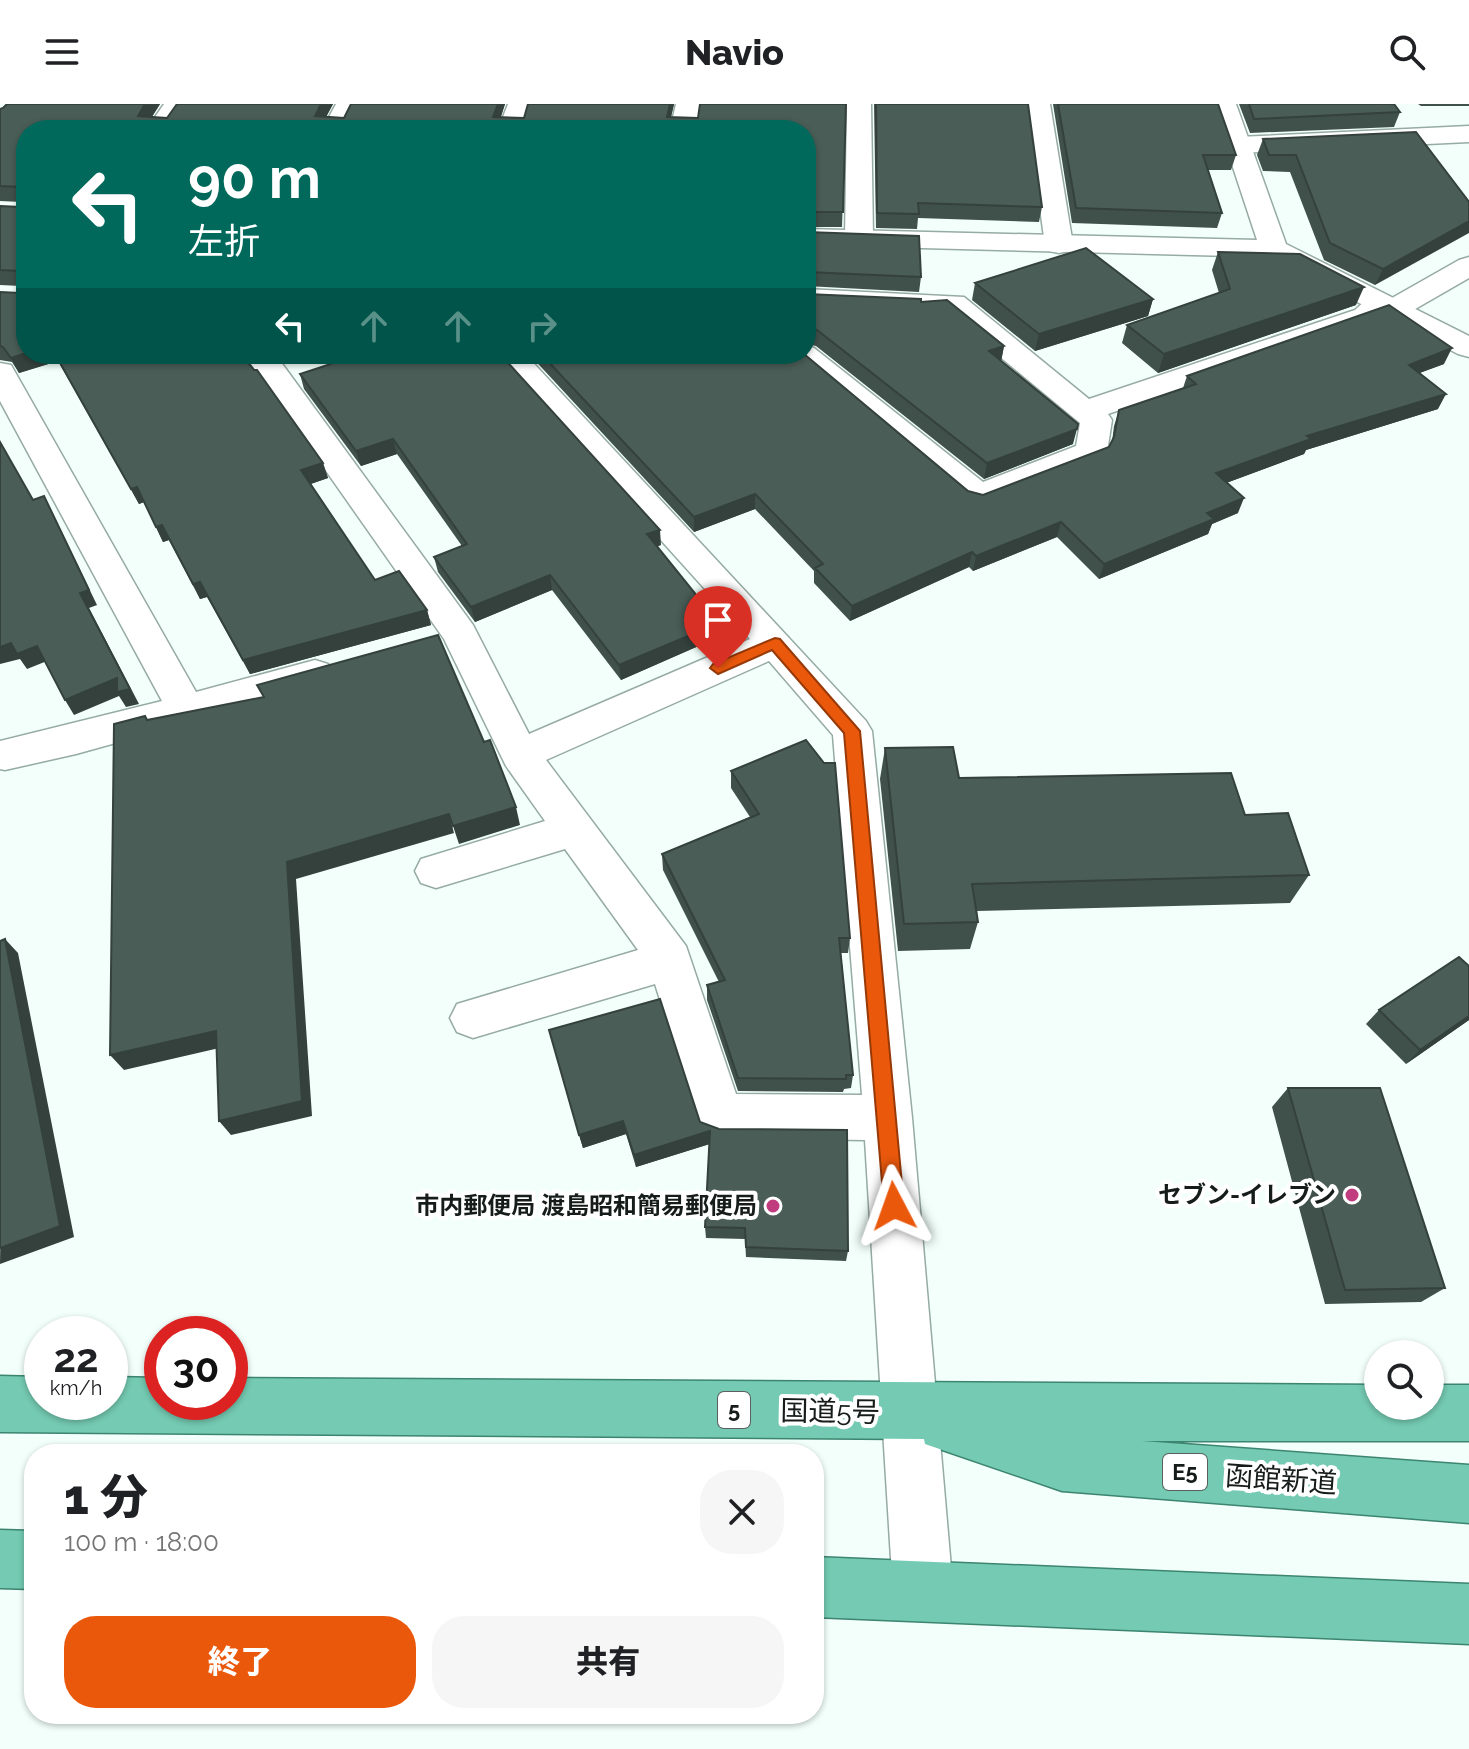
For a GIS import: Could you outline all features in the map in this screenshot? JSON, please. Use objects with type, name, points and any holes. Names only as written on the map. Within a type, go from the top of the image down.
[{"type":"highway","name":"国道5号","points":[[0,1404],[909,1412],[1469,1413]]},
{"type":"highway","name":"函館新道","points":[[909,1412],[1062,1463],[1469,1494]]},
{"type":"highway","points":[[0,1559],[24,1560]]},
{"type":"highway","points":[[824,1587],[1469,1614]]},
{"type":"street","points":[[859,104],[859,238]]},
{"type":"street","points":[[1038,104],[1059,245]]},
{"type":"street","points":[[1224,104],[1275,249]]},
{"type":"street","points":[[1238,145],[1453,128]]},
{"type":"street","points":[[816,237],[1275,249],[1469,348]]},
{"type":"street","points":[[1084,411],[1365,316],[1469,266]]},
{"type":"street","points":[[815,364],[979,496],[1091,452],[1096,420],[954,303],[816,298]]},
{"type":"street","points":[[266,364],[520,755],[670,960],[719,1116],[888,1118]]},
{"type":"street","points":[[517,364],[775,643],[852,731],[888,1118],[923,1591]]},
{"type":"street","points":[[0,372],[186,709]]},
{"type":"street","points":[[520,755],[775,643]]},
{"type":"street","points":[[5,755],[354,663]]},
{"type":"street","points":[[436,871],[572,830]]},
{"type":"street","points":[[473,1018],[670,960]]},
{"type":"building","points":[[7,104],[145,104],[138,116],[167,118],[177,104],[321,104],[315,116],[344,118],[351,104],[498,104],[493,117],[524,118],[528,104],[670,104],[667,117],[698,118],[700,104],[846,104],[843,212],[816,212],[816,120],[16,120],[16,187],[0,186],[0,109]]},
{"type":"building","points":[[876,104],[1028,104],[1042,207],[918,203],[919,214],[877,213]]},
{"type":"building","points":[[1058,104],[1218,104],[1236,155],[1203,155],[1222,213],[1076,208]]},
{"type":"building","points":[[1249,104],[1394,104],[1400,112],[1254,119]]},
{"type":"building","points":[[1416,132],[1469,202],[1469,221],[1383,269],[1330,243],[1296,155],[1269,155],[1263,139]]},
{"type":"building","points":[[0,206],[16,207],[16,271],[0,270]]},
{"type":"building","points":[[816,232],[919,236],[921,277],[816,272]]},
{"type":"building","points":[[1086,248],[1153,299],[1039,334],[975,283]]},
{"type":"building","points":[[1218,252],[1300,254],[1364,287],[1164,354],[1127,325],[1230,289]]},
{"type":"building","points":[[0,292],[16,293],[16,356],[11,358],[0,346]]},
{"type":"building","points":[[816,294],[921,299],[921,302],[947,300],[1004,346],[989,351],[1078,424],[1077,429],[987,463],[817,330]]},
{"type":"building","points":[[1389,305],[1452,348],[1409,365],[1446,394],[1307,436],[1311,439],[1216,473],[1244,498],[1207,513],[1214,519],[1104,564],[1061,522],[976,556],[972,552],[852,606],[815,568],[823,564],[755,494],[694,517],[550,364],[816,364],[968,491],[983,495],[1109,447],[1119,410],[1196,384],[1187,376]]},
{"type":"building","points":[[61,364],[249,364],[257,370],[323,463],[301,470],[375,580],[399,571],[427,610],[243,660],[200,582],[193,584],[162,525],[156,527],[137,487],[131,489]]},
{"type":"building","points":[[330,364],[509,364],[660,530],[647,534],[719,623],[619,665],[550,575],[471,607],[434,557],[467,544],[393,439],[356,451],[300,374]]},
{"type":"building","points":[[0,442],[33,500],[44,496],[89,590],[80,593],[130,689],[117,692],[117,678],[65,700],[37,646],[17,654],[11,643],[0,647]]},
{"type":"building","points":[[438,635],[484,742],[490,740],[516,807],[453,826],[449,814],[287,862],[302,1101],[219,1121],[216,1031],[110,1055],[114,724],[264,697],[257,685]]},
{"type":"building","points":[[806,740],[824,763],[835,763],[850,938],[839,938],[853,1075],[846,1075],[846,1079],[738,1078],[707,985],[725,980],[662,854],[759,814],[731,771]]},
{"type":"building","points":[[953,747],[959,778],[1231,773],[1245,815],[1288,813],[1309,875],[972,884],[978,922],[904,924],[885,748]]},
{"type":"building","points":[[5,939],[60,1226],[0,1248],[0,941]]},
{"type":"building","points":[[1459,957],[1469,966],[1469,1016],[1420,1050],[1379,1010]]},
{"type":"building","points":[[660,999],[700,1122],[719,1129],[847,1130],[848,1251],[746,1247],[745,1228],[705,1227],[710,1131],[634,1155],[623,1121],[579,1135],[549,1030]]},
{"type":"building","points":[[1288,1088],[1380,1088],[1445,1288],[1345,1290]]},
{"type":"place","name":"セブン-イレブン","points":[[1352,1195]]},
{"type":"place","name":"市内郵便局 渡島昭和簡易郵便局","points":[[773,1206]]},
{"type":"route","points":[[718,668],[775,643],[852,731],[894,1206]]}]
